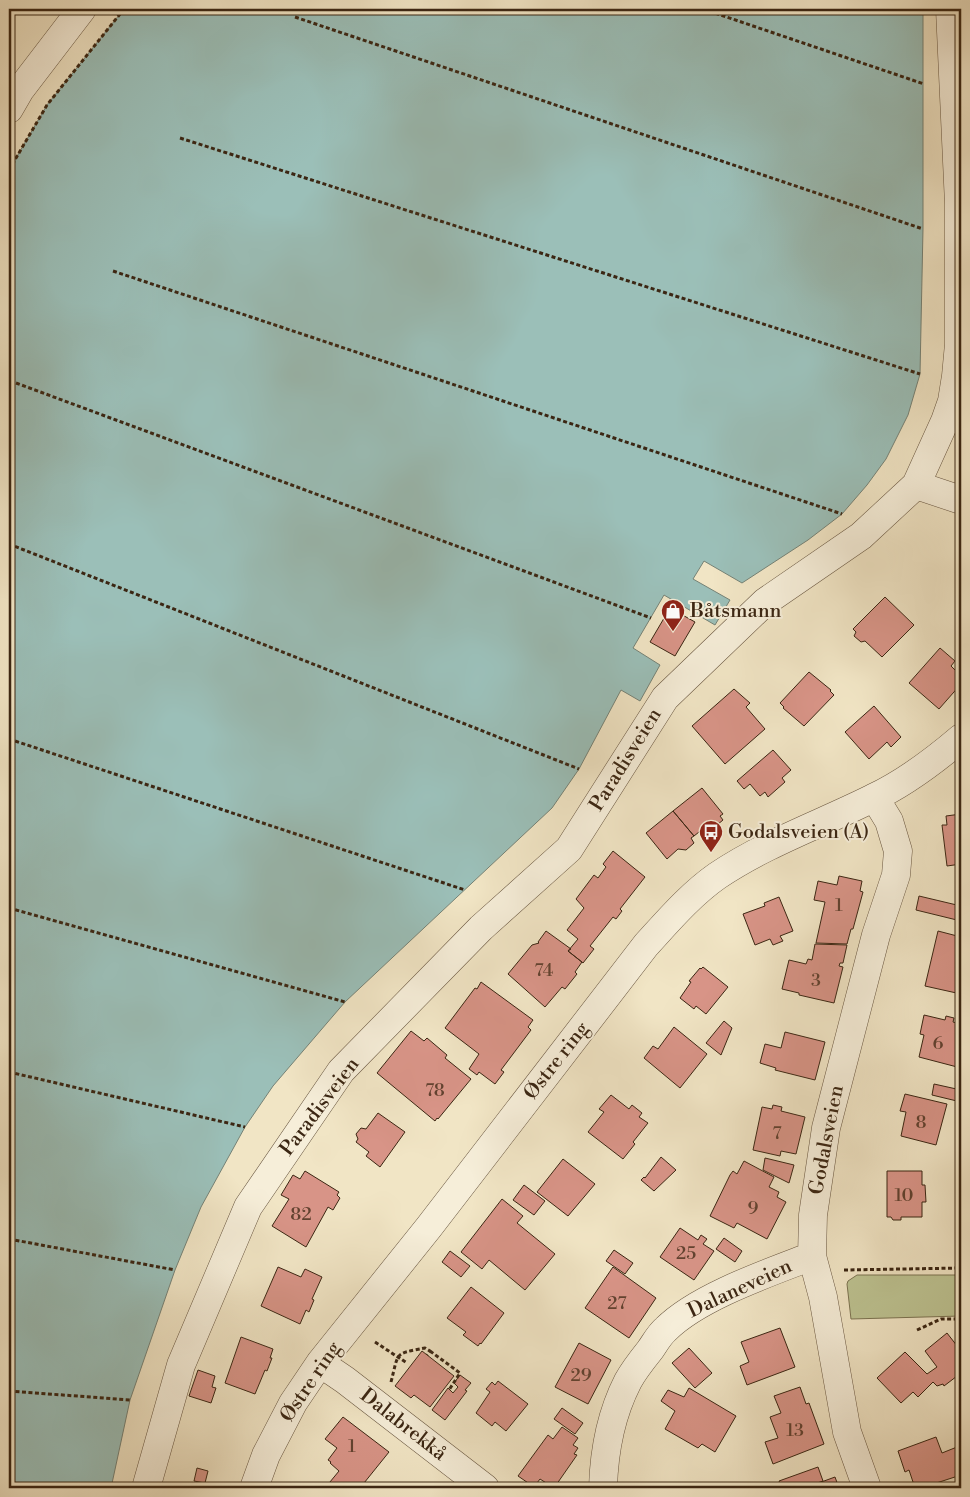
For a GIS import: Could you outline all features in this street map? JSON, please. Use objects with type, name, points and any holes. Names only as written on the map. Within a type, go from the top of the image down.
[{"type":"street","points":[[9,109],[20,90],[82,9]]},
{"type":"street","name":"Paradisveien","points":[[146,1488],[181,1365],[248,1206],[341,1071],[481,928],[569,849],[665,698],[765,602],[861,536],[916,485],[945,421],[956,376],[959,344],[959,204],[950,9]]},
{"type":"street","points":[[916,485],[961,500]]},
{"type":"street","name":"Østre ring","points":[[254,1488],[266,1455],[293,1404],[320,1363],[429,1227],[646,945],[682,906],[716,878],[749,856],[875,798],[934,760],[961,738]]},
{"type":"street","name":"Godalsveien","points":[[867,1488],[847,1432],[823,1296],[814,1263],[813,1215],[826,1128],[876,935],[896,875],[898,851],[889,822],[875,798]]},
{"type":"street","name":"Dalaneveien","points":[[603,1488],[603,1470],[607,1442],[617,1405],[628,1381],[665,1329],[688,1311],[714,1297],[814,1263]]},
{"type":"street","name":"Dalabrekkå","points":[[320,1363],[345,1380],[485,1488]]},
{"type":"path","points":[[9,170],[47,105],[124,9]]},
{"type":"path","points":[[703,9],[924,84]]},
{"type":"path","points":[[295,17],[923,228]]},
{"type":"path","points":[[180,138],[920,374]]},
{"type":"path","points":[[113,271],[842,514]]},
{"type":"path","points":[[16,383],[651,618]]},
{"type":"path","points":[[9,544],[579,769]]},
{"type":"path","points":[[9,739],[465,890]]},
{"type":"path","points":[[9,908],[345,1002]]},
{"type":"path","points":[[9,1072],[245,1127]]},
{"type":"path","points":[[9,1240],[174,1270]]},
{"type":"path","points":[[814,1263],[961,1268]]},
{"type":"path","points":[[917,1330],[941,1319],[961,1319]]},
{"type":"path","points":[[375,1342],[408,1363]]},
{"type":"path","points":[[388,1415],[401,1396],[389,1387],[398,1356],[401,1353],[425,1348],[460,1373],[449,1390]]},
{"type":"path","points":[[427,1355],[430,1351]]},
{"type":"path","points":[[9,1390],[130,1400]]},
{"type":"green space","points":[[857,1275],[961,1275],[961,1316],[851,1319],[847,1284],[848,1281]]},
{"type":"water","points":[[124,9],[912,9],[923,12],[923,229],[920,374],[908,415],[886,459],[842,514],[808,540],[742,583],[704,561],[693,579],[730,600],[715,625],[664,595],[633,648],[660,665],[640,701],[621,690],[579,769],[552,808],[345,1002],[273,1086],[245,1127],[201,1207],[175,1270],[130,1400],[111,1488],[9,1488],[9,170],[47,105]]},
{"type":"building","points":[[885,597],[914,625],[882,657],[865,641],[861,642],[854,636],[856,632],[853,629]]},
{"type":"building","name":"Båtsmann","points":[[670,608],[695,622],[675,656],[650,642]]},
{"type":"building","points":[[940,648],[955,661],[951,666],[961,676],[961,684],[939,709],[909,683]]},
{"type":"building","points":[[809,672],[831,690],[834,695],[804,726],[783,708],[780,703]]},
{"type":"building","points":[[734,689],[750,703],[746,707],[765,729],[725,764],[692,726]]},
{"type":"building","points":[[874,706],[901,737],[891,747],[887,742],[869,759],[845,732]]},
{"type":"building","points":[[773,750],[791,770],[782,778],[785,782],[768,797],[765,792],[760,796],[750,784],[744,789],[737,781]]},
{"type":"building","points":[[702,788],[723,814],[720,816],[723,820],[717,825],[709,824],[694,836],[673,811]]},
{"type":"building","points":[[673,811],[694,836],[691,838],[694,843],[686,850],[678,849],[667,859],[646,833]]},
{"type":"building","points":[[961,814],[961,864],[947,866],[942,825],[947,825],[946,816]]},
{"type":"building","points":[[613,851],[645,877],[620,909],[622,911],[616,919],[613,917],[590,946],[594,949],[583,963],[568,951],[578,939],[567,930],[584,908],[576,899],[594,875],[598,878],[606,867],[603,864]]},
{"type":"building","points":[[839,876],[862,881],[860,891],[863,892],[853,929],[851,929],[847,944],[816,943],[825,902],[814,900],[818,881],[837,885]]},
{"type":"building","points":[[919,896],[961,906],[961,921],[916,910]]},
{"type":"building","points":[[779,897],[793,931],[780,936],[783,941],[773,945],[770,939],[755,945],[743,914],[765,906],[764,903]]},
{"type":"building","points":[[546,931],[571,949],[568,951],[582,962],[575,972],[577,974],[565,989],[562,987],[545,1007],[508,974],[532,945],[539,943]]},
{"type":"building","points":[[938,931],[961,937],[961,994],[925,986]]},
{"type":"building","points":[[815,944],[847,945],[843,963],[840,963],[839,966],[843,967],[834,1003],[782,989],[789,960],[806,964],[808,959],[812,960]]},
{"type":"building","points":[[703,967],[728,987],[706,1014],[696,1006],[694,1009],[680,998],[691,982],[689,981]]},
{"type":"building","points":[[481,982],[533,1020],[528,1027],[531,1030],[501,1070],[504,1072],[495,1084],[479,1072],[477,1075],[469,1069],[479,1054],[445,1028]]},
{"type":"building","points":[[924,1015],[945,1020],[946,1016],[954,1018],[953,1022],[961,1024],[961,1068],[919,1057],[924,1035],[920,1034]]},
{"type":"building","points":[[724,1021],[732,1028],[721,1055],[706,1043]]},
{"type":"building","points":[[674,1027],[707,1054],[680,1088],[644,1058],[653,1046],[658,1049]]},
{"type":"building","points":[[411,1031],[424,1041],[427,1038],[447,1055],[445,1058],[471,1079],[435,1121],[377,1073]]},
{"type":"building","points":[[785,1032],[825,1042],[815,1080],[775,1070],[776,1068],[760,1063],[765,1044],[781,1048]]},
{"type":"building","points":[[934,1084],[961,1090],[961,1102],[932,1095]]},
{"type":"building","points":[[905,1094],[947,1104],[936,1145],[901,1136],[906,1112],[900,1111]]},
{"type":"building","points":[[611,1095],[629,1109],[632,1105],[642,1113],[639,1117],[648,1123],[623,1159],[588,1132],[604,1112],[599,1109]]},
{"type":"building","points":[[773,1105],[782,1107],[781,1111],[805,1117],[796,1154],[781,1151],[780,1156],[753,1150],[762,1107],[772,1109]]},
{"type":"building","points":[[378,1113],[405,1132],[380,1167],[366,1156],[369,1152],[356,1142],[358,1139],[356,1134],[361,1128],[366,1129]]},
{"type":"building","points":[[661,1157],[676,1170],[654,1191],[641,1180],[645,1178]]},
{"type":"building","points":[[765,1158],[794,1165],[789,1183],[763,1170]]},
{"type":"building","points":[[563,1159],[595,1184],[568,1216],[537,1192]]},
{"type":"building","points":[[744,1161],[774,1177],[769,1187],[779,1192],[777,1197],[786,1202],[767,1239],[737,1223],[734,1228],[710,1216],[730,1175],[733,1171],[737,1174]]},
{"type":"building","points":[[305,1171],[339,1192],[337,1195],[340,1198],[333,1210],[328,1207],[306,1247],[272,1226],[289,1199],[281,1195],[293,1175],[300,1179]]},
{"type":"building","points":[[887,1171],[922,1171],[922,1185],[925,1185],[926,1202],[922,1202],[922,1217],[901,1217],[901,1220],[893,1220],[891,1217],[887,1217]]},
{"type":"building","points":[[524,1185],[545,1201],[534,1215],[513,1200]]},
{"type":"building","points":[[502,1199],[523,1216],[517,1223],[555,1254],[525,1290],[489,1260],[482,1269],[461,1252]]},
{"type":"building","points":[[680,1228],[698,1240],[701,1235],[707,1239],[703,1244],[714,1251],[694,1280],[660,1257]]},
{"type":"building","points":[[724,1238],[742,1251],[735,1262],[716,1249]]},
{"type":"building","points":[[614,1250],[633,1263],[625,1274],[606,1261]]},
{"type":"building","points":[[450,1251],[470,1266],[461,1277],[442,1262]]},
{"type":"building","points":[[278,1267],[301,1277],[305,1269],[322,1277],[312,1299],[314,1300],[309,1312],[306,1310],[300,1324],[261,1306]]},
{"type":"building","points":[[613,1267],[656,1298],[629,1338],[585,1308]]},
{"type":"building","points":[[471,1287],[504,1313],[478,1346],[463,1335],[466,1332],[447,1318]]},
{"type":"building","points":[[780,1328],[795,1367],[747,1385],[740,1366],[749,1362],[741,1342]]},
{"type":"building","points":[[947,1333],[961,1351],[961,1359],[958,1364],[961,1368],[961,1373],[944,1386],[943,1384],[937,1386],[933,1382],[918,1397],[913,1392],[901,1403],[877,1378],[905,1352],[927,1374],[937,1367],[925,1351]]},
{"type":"building","points":[[241,1337],[273,1349],[267,1371],[265,1370],[255,1394],[225,1383]]},
{"type":"building","points":[[579,1343],[611,1360],[588,1404],[555,1387]]},
{"type":"building","points":[[689,1348],[712,1373],[695,1388],[672,1363]]},
{"type":"building","points":[[422,1351],[454,1376],[430,1407],[414,1395],[411,1398],[395,1386]]},
{"type":"building","points":[[198,1370],[215,1376],[212,1387],[216,1388],[211,1403],[189,1396]]},
{"type":"building","points":[[460,1375],[471,1383],[445,1420],[432,1410],[448,1388],[453,1393],[458,1387],[454,1383]]},
{"type":"building","points":[[498,1381],[528,1404],[506,1431],[495,1422],[492,1426],[476,1413],[490,1392],[486,1389],[492,1382],[495,1385]]},
{"type":"building","points":[[800,1387],[806,1404],[809,1403],[824,1444],[773,1464],[765,1442],[778,1438],[770,1417],[781,1413],[774,1396]]},
{"type":"building","points":[[689,1388],[736,1416],[715,1452],[702,1444],[698,1448],[665,1429],[675,1411],[661,1401],[668,1390],[684,1397]]},
{"type":"building","points":[[562,1408],[583,1423],[575,1434],[554,1419]]},
{"type":"building","points":[[343,1417],[389,1452],[360,1488],[325,1488],[339,1471],[328,1460],[337,1448],[325,1439]]},
{"type":"building","points":[[562,1427],[578,1438],[573,1445],[578,1448],[574,1454],[577,1455],[554,1488],[540,1479],[534,1487],[518,1476],[548,1435],[553,1439]]},
{"type":"building","points":[[936,1437],[942,1453],[957,1447],[961,1459],[961,1475],[921,1488],[915,1488],[909,1470],[905,1472],[898,1451]]},
{"type":"building","points":[[818,1467],[823,1481],[803,1488],[782,1488],[779,1481]]},
{"type":"building","points":[[197,1468],[208,1471],[205,1483],[194,1481]]},
{"type":"building","points":[[835,1477],[839,1488],[805,1488]]},
{"type":"building","points":[[695,1483],[695,1488],[655,1488],[654,1486]]},
{"type":"place","name":"Båtsmann","points":[[673,632]]},
{"type":"place","name":"Godalsveien (A)","points":[[711,853]]}]
